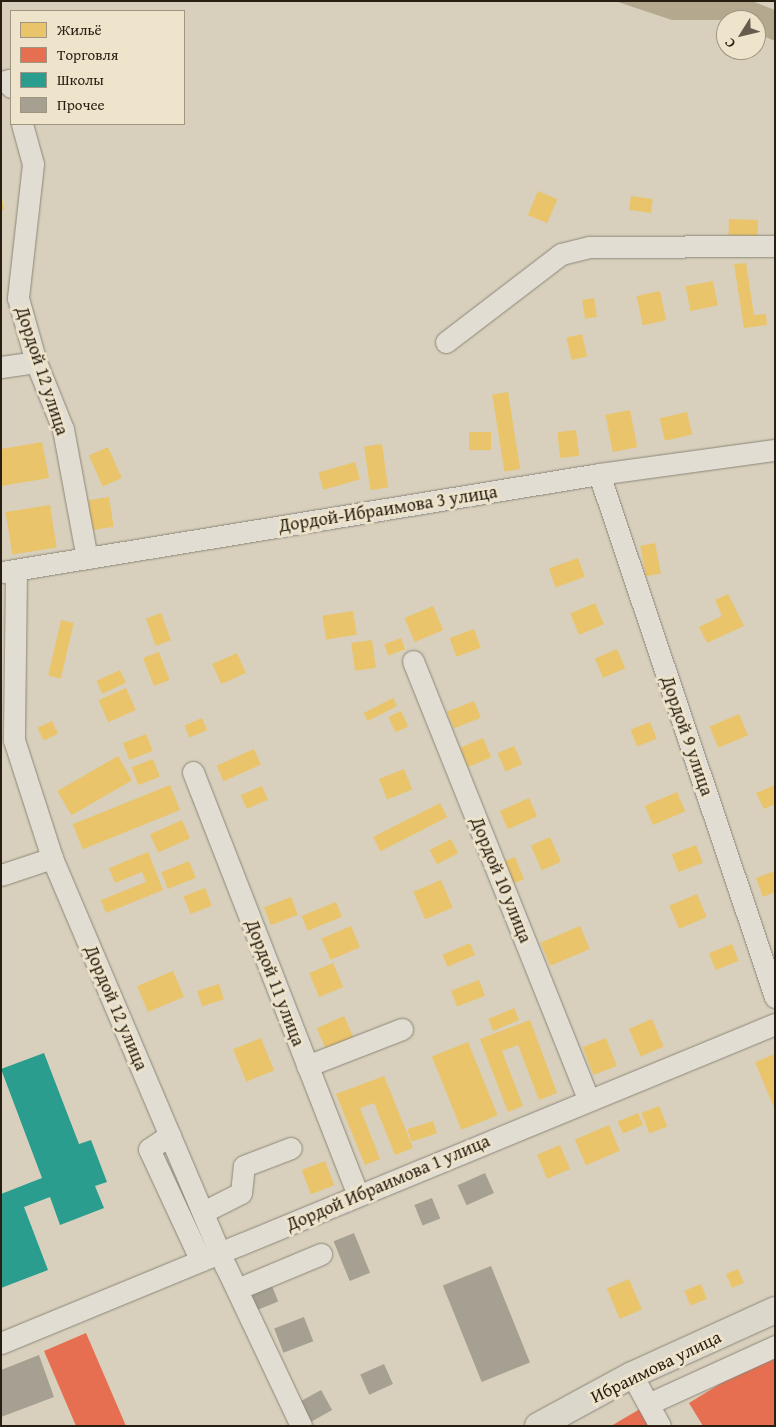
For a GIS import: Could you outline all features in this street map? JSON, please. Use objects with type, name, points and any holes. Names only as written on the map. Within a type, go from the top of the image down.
[{"type":"main road","name":"Ибраимова улица","points":[[538,1426],[632,1375],[775,1310]]},
{"type":"street","name":"Дордой 12 улица","points":[[22,125],[33,164],[18,298],[36,362],[63,429],[87,558]]},
{"type":"street","points":[[446,342],[561,254],[590,246],[775,246]]},
{"type":"street","points":[[1,367],[36,362]]},
{"type":"street","name":"Дордой-Ибраимова 3 улица","points":[[9,571],[599,474],[775,450]]},
{"type":"street","name":"Дордой 9 улица","points":[[599,474],[775,997]]},
{"type":"street","name":"Дордой 12 улица","points":[[9,571],[14,740],[52,858],[202,1212],[211,1258],[237,1289],[301,1426]]},
{"type":"street","name":"Дордой 10 улица","points":[[413,661],[589,1100]]},
{"type":"street","name":"Дордой 11 улица","points":[[193,772],[358,1195]]},
{"type":"street","points":[[1,875],[52,858]]},
{"type":"street","name":"Дордой Ибраимова 1 улица","points":[[1,1343],[775,1024]]},
{"type":"street","points":[[308,1066],[402,1029]]},
{"type":"street","points":[[170,1136],[149,1148],[211,1258]]},
{"type":"street","points":[[202,1212],[241,1193],[244,1166],[291,1148]]},
{"type":"street","points":[[237,1289],[321,1254]]},
{"type":"street","points":[[648,1404],[775,1346]]},
{"type":"street","points":[[632,1375],[660,1426]]},
{"type":"shaded area","points":[[615,1],[752,1],[775,10],[775,41],[766,37],[766,10],[716,10],[716,20],[672,20]]},
{"type":"building: Жильё","points":[[538,191],[557,199],[547,223],[528,215]]},
{"type":"building: Жильё","points":[[1,193],[4,210],[1,210]]},
{"type":"building: Жильё","points":[[631,196],[653,199],[651,213],[629,210]]},
{"type":"building: Жильё","points":[[729,219],[758,220],[757,236],[728,235]]},
{"type":"building: Жильё","points":[[746,263],[754,315],[766,314],[767,325],[744,328],[734,264]]},
{"type":"building: Жильё","points":[[713,281],[718,306],[690,311],[686,286]]},
{"type":"building: Жильё","points":[[660,291],[666,320],[643,325],[637,296]]},
{"type":"building: Жильё","points":[[594,298],[597,317],[585,319],[582,300]]},
{"type":"building: Жильё","points":[[582,334],[587,356],[572,360],[566,338]]},
{"type":"building: Жильё","points":[[508,392],[520,469],[504,472],[492,395]]},
{"type":"building: Жильё","points":[[630,410],[637,447],[613,452],[605,415]]},
{"type":"building: Жильё","points":[[687,412],[692,434],[665,441],[660,418]]},
{"type":"building: Жильё","points":[[576,430],[579,456],[560,458],[557,432]]},
{"type":"building: Жильё","points":[[469,432],[491,432],[491,450],[469,450]]},
{"type":"building: Жильё","points":[[42,442],[49,478],[1,486],[1,449]]},
{"type":"building: Жильё","points":[[382,444],[388,488],[370,490],[364,447]]},
{"type":"building: Жильё","points":[[108,447],[122,478],[103,487],[89,456]]},
{"type":"building: Жильё","points":[[355,462],[360,479],[323,490],[318,472]]},
{"type":"building: Жильё","points":[[109,497],[114,527],[93,530],[88,500]]},
{"type":"building: Жильё","points":[[50,505],[57,547],[12,555],[6,512]]},
{"type":"building: Жильё","points":[[655,543],[661,573],[646,576],[640,546]]},
{"type":"building: Жильё","points":[[578,558],[585,577],[556,587],[549,569]]},
{"type":"building: Жильё","points":[[728,594],[744,626],[707,643],[699,627],[722,616],[715,600]]},
{"type":"building: Жильё","points":[[595,603],[604,624],[579,635],[570,614]]},
{"type":"building: Жильё","points":[[433,606],[443,630],[415,642],[404,618]]},
{"type":"building: Жильё","points":[[353,611],[357,635],[326,640],[322,616]]},
{"type":"building: Жильё","points":[[161,613],[171,640],[156,646],[146,618]]},
{"type":"building: Жильё","points":[[61,620],[74,623],[61,678],[48,676]]},
{"type":"building: Жильё","points":[[474,629],[481,648],[456,657],[450,638]]},
{"type":"building: Жильё","points":[[401,638],[405,649],[388,655],[384,644]]},
{"type":"building: Жильё","points":[[372,640],[376,668],[355,671],[351,643]]},
{"type":"building: Жильё","points":[[617,649],[625,668],[603,678],[595,658]]},
{"type":"building: Жильё","points":[[159,652],[170,680],[154,686],[143,658]]},
{"type":"building: Жильё","points":[[237,653],[246,673],[221,684],[212,664]]},
{"type":"building: Жильё","points":[[120,670],[126,683],[102,694],[96,681]]},
{"type":"building: Жильё","points":[[126,688],[136,710],[108,722],[99,700]]},
{"type":"building: Жильё","points":[[393,698],[397,706],[368,721],[364,713]]},
{"type":"building: Жильё","points":[[474,701],[481,718],[454,729],[447,712]]},
{"type":"building: Жильё","points":[[401,711],[408,726],[395,732],[388,717]]},
{"type":"building: Жильё","points":[[739,714],[748,735],[719,748],[710,727]]},
{"type":"building: Жильё","points":[[202,718],[207,730],[190,737],[185,725]]},
{"type":"building: Жильё","points":[[52,721],[58,734],[43,740],[37,728]]},
{"type":"building: Жильё","points":[[650,722],[657,739],[637,747],[631,730]]},
{"type":"building: Жильё","points":[[146,734],[153,751],[130,760],[123,743]]},
{"type":"building: Жильё","points":[[483,738],[491,757],[468,767],[460,748]]},
{"type":"building: Жильё","points":[[514,746],[522,764],[506,772],[498,753]]},
{"type":"building: Жильё","points":[[254,749],[261,765],[223,781],[217,766]]},
{"type":"building: Жильё","points":[[118,756],[132,780],[71,815],[57,791]]},
{"type":"building: Жильё","points":[[153,759],[160,777],[138,785],[132,767]]},
{"type":"building: Жильё","points":[[404,769],[412,789],[387,800],[379,779]]},
{"type":"building: Жильё","points":[[170,785],[180,810],[83,849],[73,824]]},
{"type":"building: Жильё","points":[[775,785],[775,804],[764,809],[756,793]]},
{"type":"building: Жильё","points":[[262,786],[268,800],[247,809],[241,795]]},
{"type":"building: Жильё","points":[[677,792],[685,811],[653,825],[645,806]]},
{"type":"building: Жильё","points":[[529,798],[537,816],[508,829],[500,811]]},
{"type":"building: Жильё","points":[[440,803],[447,817],[380,851],[373,837]]},
{"type":"building: Жильё","points":[[182,820],[190,838],[158,853],[150,834]]},
{"type":"building: Жильё","points":[[550,837],[561,862],[542,870],[531,846]]},
{"type":"building: Жильё","points":[[451,839],[458,853],[437,864],[430,850]]},
{"type":"building: Жильё","points":[[696,845],[703,863],[679,872],[672,854]]},
{"type":"building: Жильё","points":[[148,852],[163,890],[106,913],[101,900],[146,882],[142,872],[115,883],[109,868]]},
{"type":"building: Жильё","points":[[515,857],[524,879],[509,885],[500,863]]},
{"type":"building: Жильё","points":[[189,861],[196,878],[168,889],[161,872]]},
{"type":"building: Жильё","points":[[775,871],[775,892],[763,897],[756,878]]},
{"type":"building: Жильё","points":[[441,880],[453,908],[425,919],[413,892]]},
{"type":"building: Жильё","points":[[205,888],[212,906],[190,914],[184,896]]},
{"type":"building: Жильё","points":[[697,894],[707,917],[679,929],[669,906]]},
{"type":"building: Жильё","points":[[291,897],[298,915],[271,925],[264,907]]},
{"type":"building: Жильё","points":[[336,902],[342,917],[308,931],[302,916]]},
{"type":"building: Жильё","points":[[351,926],[360,947],[331,960],[322,939]]},
{"type":"building: Жильё","points":[[580,926],[590,949],[550,966],[540,943]]},
{"type":"building: Жильё","points":[[470,943],[475,955],[447,967],[442,955]]},
{"type":"building: Жильё","points":[[732,944],[739,961],[716,970],[709,953]]},
{"type":"building: Жильё","points":[[333,963],[343,987],[319,997],[309,973]]},
{"type":"building: Жильё","points":[[173,971],[184,997],[148,1012],[137,986]]},
{"type":"building: Жильё","points":[[479,980],[485,996],[457,1007],[451,991]]},
{"type":"building: Жильё","points":[[219,984],[224,999],[202,1006],[197,991]]},
{"type":"building: Жильё","points":[[514,1008],[519,1020],[493,1031],[488,1019]]},
{"type":"building: Жильё","points":[[344,1016],[355,1041],[328,1053],[317,1028]]},
{"type":"building: Жильё","points":[[652,1019],[664,1047],[641,1056],[629,1029]]},
{"type":"building: Жильё","points":[[530,1020],[557,1093],[539,1100],[518,1045],[502,1051],[523,1106],[508,1112],[480,1039]]},
{"type":"building: Жильё","points":[[261,1038],[274,1070],[246,1082],[233,1049]]},
{"type":"building: Жильё","points":[[606,1038],[617,1066],[593,1075],[583,1047]]},
{"type":"building: Жильё","points":[[468,1042],[498,1115],[461,1130],[432,1057]]},
{"type":"building: Жильё","points":[[775,1054],[775,1110],[755,1062]]},
{"type":"building: Жильё","points":[[384,1076],[413,1148],[395,1155],[374,1103],[360,1108],[380,1159],[365,1165],[336,1094]]},
{"type":"building: Жильё","points":[[659,1106],[667,1126],[650,1134],[641,1113]]},
{"type":"building: Жильё","points":[[638,1113],[643,1125],[623,1134],[618,1122]]},
{"type":"building: Жильё","points":[[433,1121],[437,1133],[411,1142],[407,1129]]},
{"type":"building: Жильё","points":[[609,1125],[620,1151],[586,1165],[575,1139]]},
{"type":"building: Жильё","points":[[560,1145],[570,1169],[547,1179],[537,1155]]},
{"type":"building: Жильё","points":[[325,1161],[334,1185],[311,1194],[302,1170]]},
{"type":"building: Жильё","points":[[738,1269],[744,1283],[732,1288],[726,1274]]},
{"type":"building: Жильё","points":[[629,1279],[642,1309],[620,1319],[607,1288]]},
{"type":"building: Жильё","points":[[701,1284],[707,1299],[690,1306],[684,1291]]},
{"type":"building: Торговля","points":[[86,1333],[126,1426],[76,1426],[44,1351]]},
{"type":"building: Торговля","points":[[775,1350],[775,1426],[703,1426],[689,1403]]},
{"type":"building: Торговля","points":[[645,1406],[657,1426],[611,1426]]},
{"type":"building: Школы","points":[[44,1053],[79,1144],[91,1140],[107,1182],[95,1186],[104,1208],[60,1225],[50,1197],[24,1207],[48,1270],[1,1288],[1,1194],[42,1178],[1,1069]]},
{"type":"building: Прочее","points":[[485,1173],[494,1193],[467,1205],[458,1185]]},
{"type":"building: Прочее","points":[[432,1198],[440,1218],[423,1226],[414,1205]]},
{"type":"building: Прочее","points":[[354,1233],[370,1273],[350,1281],[334,1241]]},
{"type":"building: Прочее","points":[[491,1266],[530,1362],[482,1382],[443,1285]]},
{"type":"building: Прочее","points":[[270,1281],[278,1301],[258,1310],[250,1289]]},
{"type":"building: Прочее","points":[[304,1317],[313,1341],[283,1353],[274,1328]]},
{"type":"building: Прочее","points":[[39,1355],[54,1397],[1,1417],[1,1370]]},
{"type":"building: Прочее","points":[[384,1364],[393,1384],[369,1395],[360,1375]]},
{"type":"building: Прочее","points":[[321,1390],[332,1410],[309,1423],[297,1403]]}]
